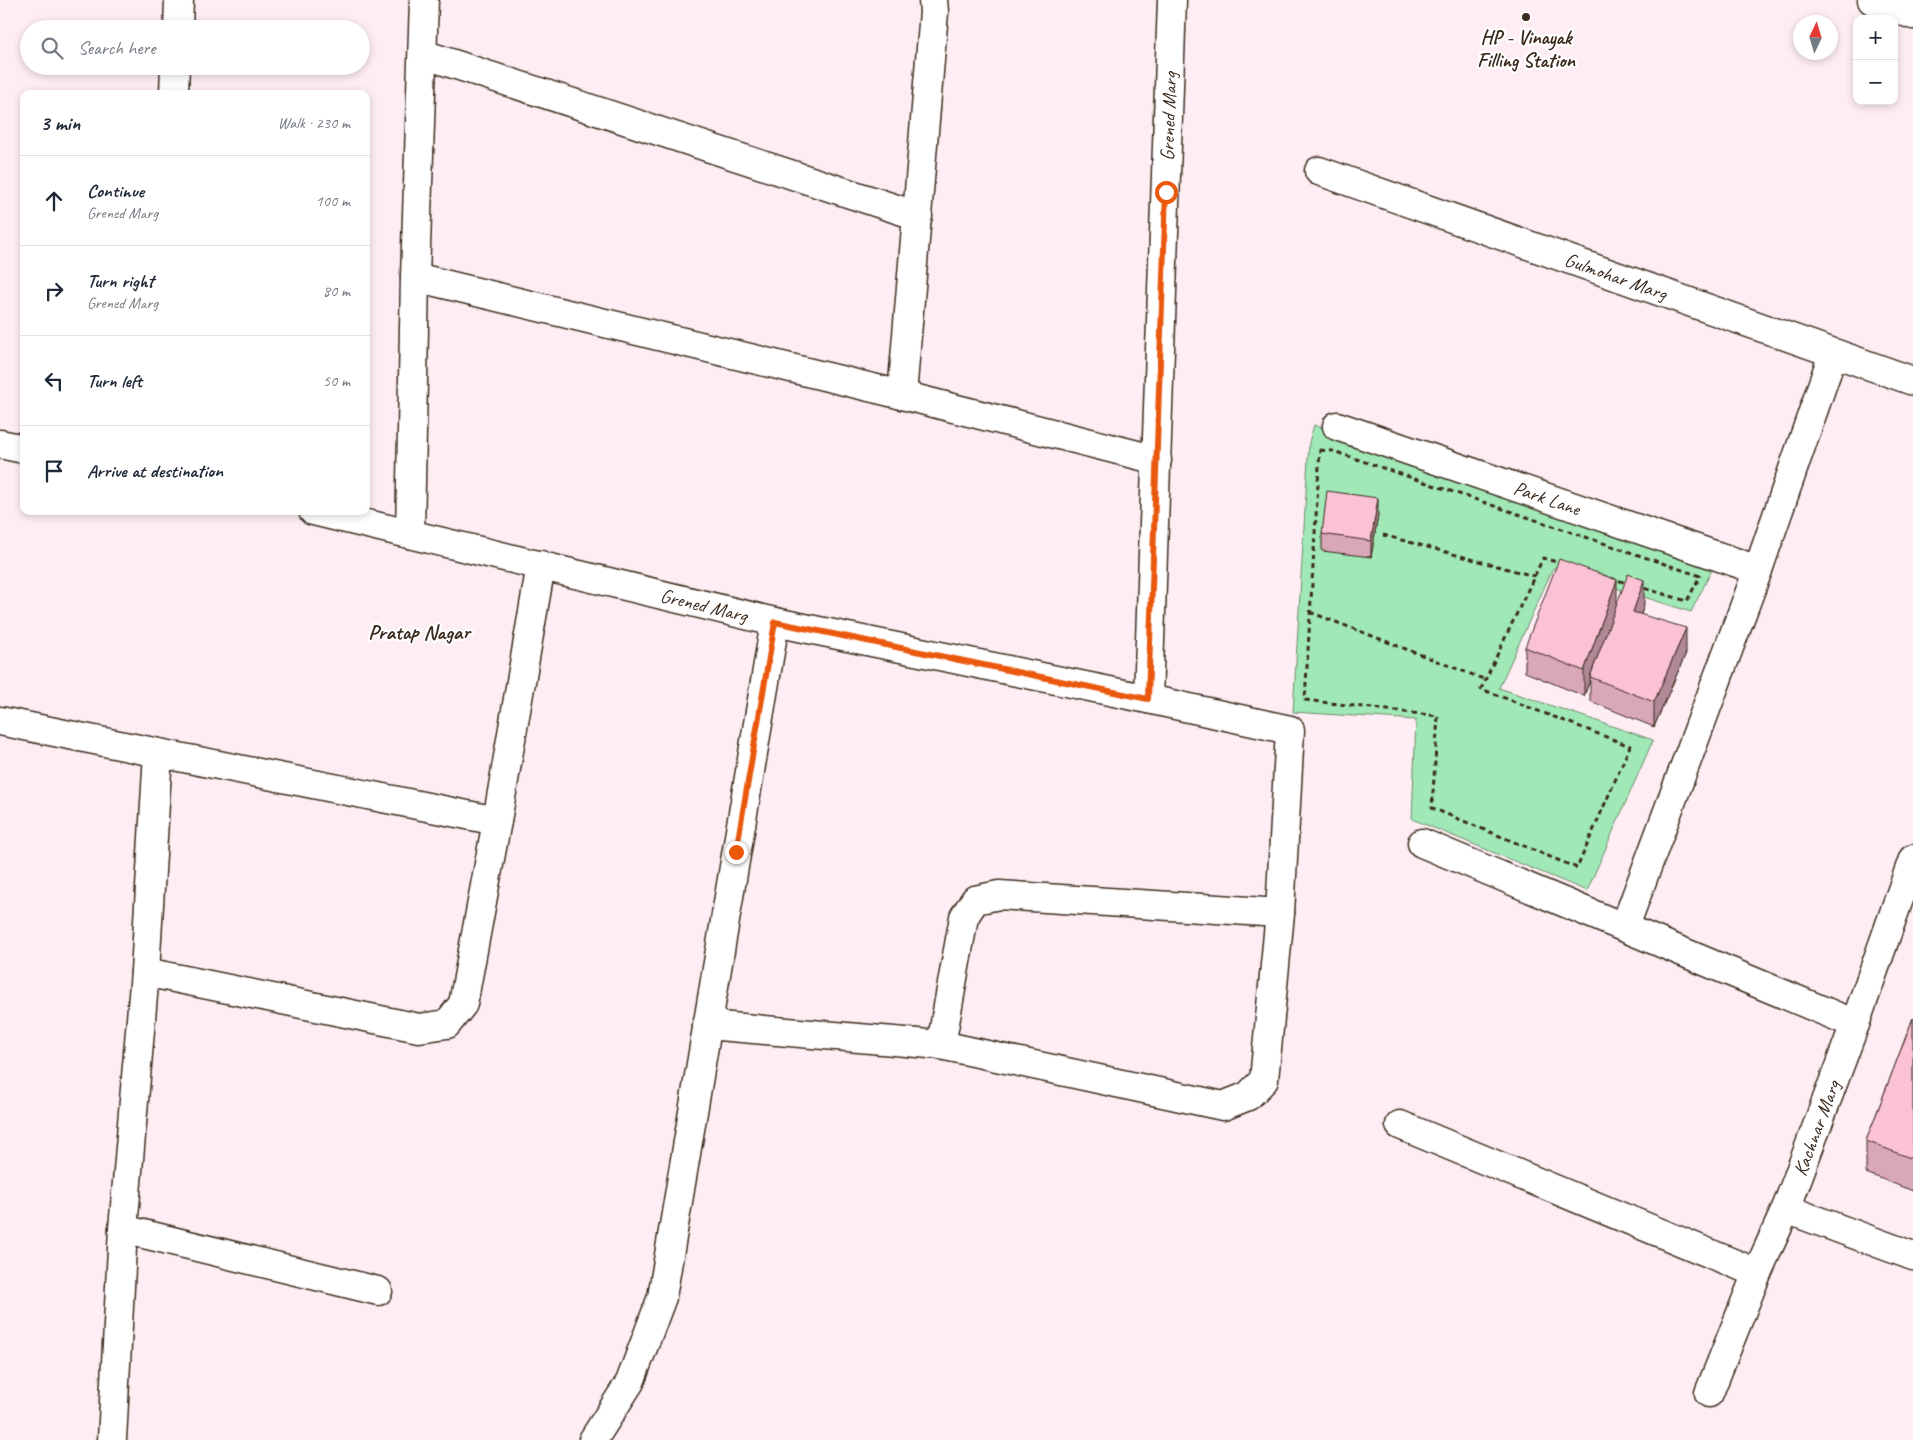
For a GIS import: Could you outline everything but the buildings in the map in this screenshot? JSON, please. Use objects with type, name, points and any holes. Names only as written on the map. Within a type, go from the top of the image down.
[{"type":"street","points":[[178,20],[179,0]]},
{"type":"street","points":[[410,534],[415,277],[424,0]]},
{"type":"street","points":[[902,395],[918,216],[934,12],[933,0]]},
{"type":"street","name":"Grened Marg","points":[[331,515],[541,564],[775,622],[1148,699],[1172,0]]},
{"type":"street","points":[[1872,0],[1913,15]]},
{"type":"street","points":[[423,54],[918,216]]},
{"type":"street","points":[[174,90],[175,75]]},
{"type":"street","name":"Gulmohar Marg","points":[[1319,171],[1913,381]]},
{"type":"street","points":[[415,277],[902,395],[1157,460]]},
{"type":"street","points":[[1625,926],[1758,570],[1833,354]]},
{"type":"street","name":"Park Lane","points":[[1338,426],[1758,570]]},
{"type":"street","points":[[0,444],[20,448]]},
{"type":"street","points":[[145,972],[419,1028],[447,1024],[463,1004],[497,821],[541,564]]},
{"type":"street","points":[[593,1440],[630,1382],[662,1297],[775,622]]},
{"type":"street","points":[[707,1025],[941,1045],[1223,1106],[1248,1096],[1264,1080],[1280,913],[1290,730],[1148,699]]},
{"type":"street","points":[[0,721],[497,821]]},
{"type":"street","points":[[112,1440],[123,1229],[145,972],[158,753]]},
{"type":"street","points":[[1422,843],[1625,926],[1855,1024]]},
{"type":"street","name":"Kachnar Marg","points":[[1709,1392],[1757,1273],[1786,1208],[1855,1024],[1913,859]]},
{"type":"street","points":[[941,1045],[964,917],[975,900],[999,894],[1280,913]]},
{"type":"street","points":[[1400,1125],[1757,1273]]},
{"type":"street","points":[[1786,1208],[1913,1256]]},
{"type":"street","points":[[123,1229],[378,1291]]},
{"type":"path","points":[[1320,450],[1333,451],[1700,576],[1687,601],[1543,558],[1481,690],[1630,746],[1577,868],[1432,808],[1438,716],[1305,700],[1310,612],[1320,450]]},
{"type":"path","points":[[1383,536],[1534,576]]},
{"type":"path","points":[[1310,612],[1486,680]]},
{"type":"green space","points":[[1314,425],[1713,568],[1691,612],[1553,568],[1499,688],[1653,740],[1587,891],[1412,819],[1416,720],[1293,712],[1309,442]]},
{"type":"place","name":"HP - Vinayak Filling Station","points":[[1526,17]]},
{"type":"district","name":"Pratap Nagar","points":[[419,632]]},
{"type":"route","points":[[736,852],[775,622],[1148,699],[1166,192]]}]
